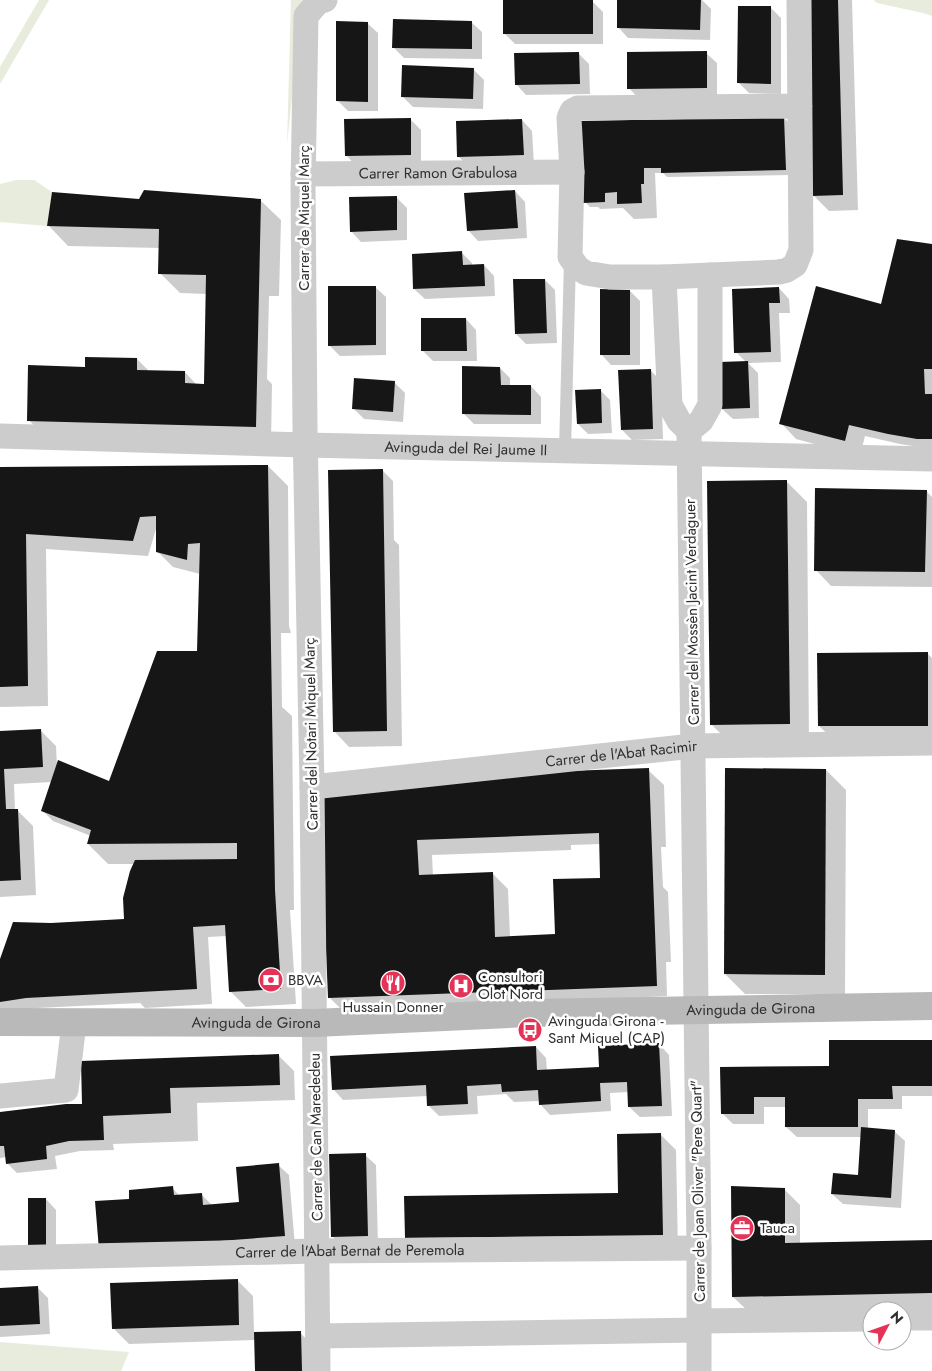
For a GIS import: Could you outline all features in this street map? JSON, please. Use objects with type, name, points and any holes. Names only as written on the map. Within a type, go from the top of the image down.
[{"type":"main road","name":"Avinguda de Girona","points":[[0,1022],[315,1022],[529,1014],[932,1006]]},
{"type":"street","name":"Carrer de Miquel Març","points":[[305,445],[304,174],[306,16],[318,2],[326,0]]},
{"type":"street","points":[[799,0],[800,106],[801,250],[795,266],[779,272],[610,277],[586,273],[578,268],[570,257],[572,172],[569,118],[572,111],[578,108],[800,106]]},
{"type":"street","name":"Carrer Ramon Grabulosa","points":[[304,174],[572,172]]},
{"type":"street","points":[[689,442],[710,405],[710,275]]},
{"type":"street","points":[[664,276],[670,405],[689,442]]},
{"type":"street","name":"Avinguda del Rei Jaume II","points":[[0,436],[566,450],[689,442],[932,459]]},
{"type":"street","name":"Carrer del Mossèn Jacint Verdaguer","points":[[689,442],[696,1011]]},
{"type":"street","name":"Carrer del Notari Miquel Març","points":[[305,445],[315,1022]]},
{"type":"street","name":"Carrer de l'Abat Racimir","points":[[312,787],[693,746],[932,743]]},
{"type":"street","name":"Carrer de Joan Oliver \"Pere Quart\"","points":[[696,1011],[699,1371]]},
{"type":"street","name":"Carrer de Can Marededeu","points":[[315,1022],[318,1371]]},
{"type":"street","points":[[0,1096],[66,1090],[74,1023]]},
{"type":"street","name":"Carrer de l'Abat Bernat de Peremola","points":[[0,1258],[317,1251],[699,1248]]},
{"type":"street","points":[[912,1318],[932,1318]]},
{"type":"street","points":[[318,1336],[699,1326],[862,1319]]},
{"type":"lane","points":[[566,450],[570,257]]},
{"type":"shaded area","points":[[39,0],[49,0],[0,84],[0,67]]},
{"type":"shaded area","points":[[291,0],[303,0],[287,145]]},
{"type":"shaded area","points":[[874,0],[932,0],[932,16],[877,3]]},
{"type":"shaded area","points":[[16,180],[34,180],[52,192],[47,226],[0,222],[0,184]]},
{"type":"shaded area","points":[[0,1342],[129,1352],[121,1371],[0,1371]]},
{"type":"building","points":[[503,0],[593,0],[593,34],[503,34]]},
{"type":"building","points":[[617,0],[701,0],[700,30],[617,28]]},
{"type":"building","points":[[807,0],[838,0],[843,195],[812,196]]},
{"type":"building","points":[[738,6],[771,6],[771,84],[737,83]]},
{"type":"building","points":[[393,19],[472,21],[472,49],[392,48]]},
{"type":"building","points":[[336,21],[368,22],[368,102],[336,101]]},
{"type":"building","points":[[707,51],[707,88],[627,89],[627,52]]},
{"type":"building","points":[[579,52],[580,84],[515,85],[514,53]]},
{"type":"building","points":[[402,65],[474,68],[473,99],[401,97]]},
{"type":"building","points":[[784,117],[786,170],[661,173],[661,168],[644,168],[644,184],[641,184],[642,203],[617,204],[617,192],[605,193],[605,202],[583,203],[580,121]]},
{"type":"building","points":[[411,118],[411,155],[345,156],[344,119]]},
{"type":"building","points":[[522,119],[524,155],[457,157],[456,121]]},
{"type":"building","points":[[144,190],[261,199],[256,427],[27,421],[28,365],[85,367],[85,357],[137,358],[137,370],[185,371],[185,383],[204,384],[206,275],[158,274],[159,229],[47,226],[52,192],[139,199]]},
{"type":"building","points":[[515,190],[518,228],[467,231],[464,193]]},
{"type":"building","points":[[397,196],[397,230],[350,232],[349,197]]},
{"type":"building","points":[[897,239],[932,244],[932,369],[924,369],[925,394],[932,394],[932,439],[917,439],[849,425],[845,441],[779,424],[816,286],[881,304]]},
{"type":"building","points":[[462,251],[463,265],[484,264],[485,286],[413,289],[412,254]]},
{"type":"building","points":[[513,279],[545,279],[547,333],[515,334]]},
{"type":"building","points":[[328,286],[376,286],[376,345],[328,346]]},
{"type":"building","points":[[779,287],[780,303],[769,303],[771,352],[734,353],[732,289]]},
{"type":"building","points":[[600,289],[630,290],[630,355],[600,355]]},
{"type":"building","points":[[421,318],[466,318],[467,351],[421,351]]},
{"type":"building","points":[[748,361],[750,408],[721,409],[720,362]]},
{"type":"building","points":[[462,366],[500,367],[501,385],[531,385],[531,415],[462,414]]},
{"type":"building","points":[[651,369],[653,429],[621,430],[618,370]]},
{"type":"building","points":[[354,378],[395,381],[393,412],[352,409]]},
{"type":"building","points":[[601,389],[602,423],[577,424],[575,390]]},
{"type":"building","points":[[268,465],[275,890],[281,989],[229,992],[225,925],[193,927],[197,989],[26,998],[0,1002],[0,959],[13,922],[51,923],[124,919],[123,898],[135,860],[237,859],[237,843],[87,844],[91,830],[41,811],[58,760],[109,781],[157,651],[197,651],[200,543],[188,544],[187,560],[156,552],[156,516],[140,517],[133,541],[26,534],[28,686],[0,687],[0,467]]},
{"type":"building","points":[[383,469],[387,731],[333,732],[328,470]]},
{"type":"building","points":[[787,480],[790,724],[710,725],[707,481]]},
{"type":"building","points":[[815,488],[927,490],[925,572],[814,571]]},
{"type":"building","points":[[928,652],[928,726],[818,726],[817,653]]},
{"type":"building","points":[[41,729],[43,767],[4,769],[6,809],[18,809],[21,880],[0,881],[0,731]]},
{"type":"building","points":[[649,768],[657,986],[328,998],[319,780]],"holes":[[[599,833],[600,878],[553,879],[555,934],[495,937],[493,872],[419,875],[417,840]]]},
{"type":"building","points":[[725,768],[826,769],[825,975],[724,974]]},
{"type":"building","points":[[829,1040],[932,1040],[932,1086],[892,1086],[893,1099],[858,1099],[858,1127],[785,1127],[785,1097],[754,1097],[754,1114],[721,1114],[720,1067],[829,1066]]},
{"type":"building","points":[[659,1043],[662,1106],[628,1107],[627,1082],[600,1083],[601,1101],[539,1105],[538,1090],[502,1092],[501,1084],[467,1086],[468,1104],[427,1106],[426,1085],[332,1090],[330,1056],[536,1046],[537,1070],[599,1067],[598,1046]]},
{"type":"building","points":[[279,1054],[280,1085],[170,1088],[171,1113],[103,1116],[104,1140],[69,1141],[46,1146],[47,1159],[6,1164],[4,1146],[0,1146],[0,1112],[66,1104],[82,1104],[81,1061]]},
{"type":"building","points":[[861,1127],[895,1130],[891,1198],[831,1194],[833,1173],[858,1175]]},
{"type":"building","points":[[661,1133],[663,1235],[405,1238],[404,1196],[618,1193],[617,1134]]},
{"type":"building","points":[[366,1153],[368,1236],[331,1237],[329,1154]]},
{"type":"building","points":[[279,1163],[285,1236],[99,1250],[95,1201],[129,1199],[129,1190],[173,1186],[174,1195],[202,1193],[203,1205],[239,1202],[236,1167]]},
{"type":"building","points":[[731,1186],[785,1188],[785,1243],[932,1240],[932,1293],[732,1297]]},
{"type":"building","points":[[28,1198],[46,1198],[46,1246],[28,1246]]},
{"type":"building","points":[[238,1279],[239,1325],[112,1329],[110,1283]]},
{"type":"building","points":[[38,1286],[40,1324],[0,1326],[0,1288]]},
{"type":"building","points":[[301,1331],[302,1371],[255,1371],[254,1332]]},
{"type":"place","name":"BBVA","points":[[271,980]]},
{"type":"place","name":"Hussain Donner","points":[[393,983]]},
{"type":"place","name":"Consultori Olot Nord","points":[[461,986]]},
{"type":"place","name":"Avinguda Girona - Sant Miquel (CAP)","points":[[530,1030]]},
{"type":"place","name":"Tauca","points":[[742,1228]]}]
